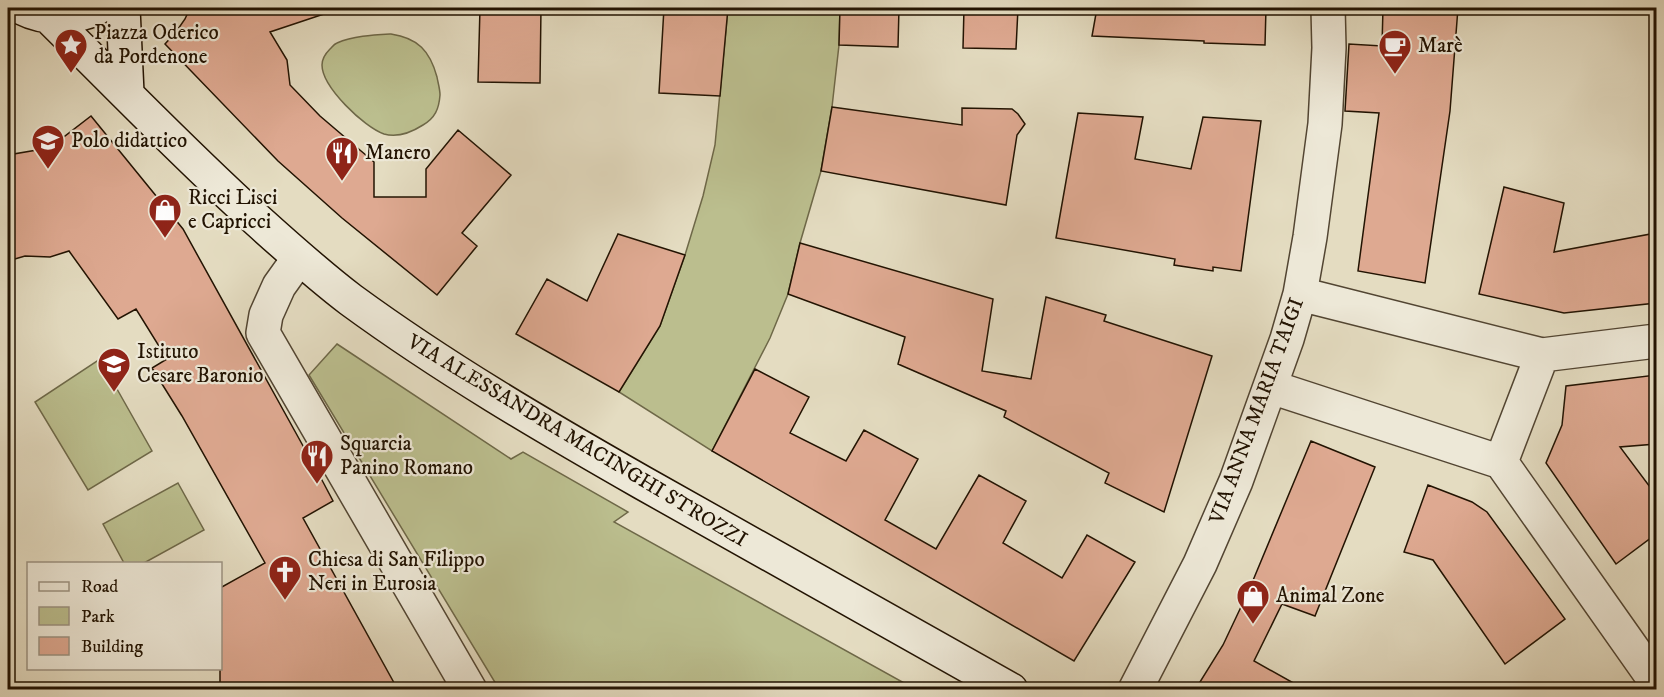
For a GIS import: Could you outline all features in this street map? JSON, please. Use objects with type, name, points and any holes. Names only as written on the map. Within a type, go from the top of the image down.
[{"type":"street","points":[[35,12],[70,16],[97,8]]},
{"type":"street","points":[[123,8],[127,93]]},
{"type":"street","name":"VIA ANNA MARIA TAIGI","points":[[1135,690],[1200,564],[1236,481],[1287,339],[1300,294],[1325,124],[1328,8]]},
{"type":"street","points":[[35,12],[127,93]]},
{"type":"street","name":"VIA ALESSANDRA MACINGHI STROZZI","points":[[127,93],[208,174],[299,258],[349,298],[409,341],[513,408],[1002,687]]},
{"type":"street","points":[[299,258],[279,286],[266,315],[263,333],[470,690]]},
{"type":"street","points":[[1300,294],[1542,355],[1656,341]]},
{"type":"street","points":[[1501,462],[1542,355]]},
{"type":"street","points":[[1270,387],[1501,462],[1656,682]]},
{"type":"green space","points":[[728,8],[840,8],[839,45],[832,107],[821,171],[788,294],[770,338],[712,451],[619,392],[660,326],[703,196],[715,145]]},
{"type":"green space","points":[[391,34],[409,39],[422,47],[434,68],[440,95],[437,109],[431,119],[405,134],[394,135],[376,130],[356,115],[336,95],[324,74],[322,65],[326,54],[336,43],[356,37]]},
{"type":"green space","points":[[337,344],[511,459],[523,452],[628,512],[614,522],[915,689],[499,689],[309,375]]},
{"type":"green space","points":[[100,359],[152,451],[88,490],[35,402]]},
{"type":"green space","points":[[178,483],[204,530],[146,562],[123,562],[103,524]]},
{"type":"building","points":[[190,8],[326,8],[327,13],[270,32],[287,60],[290,85],[320,116],[374,162],[374,197],[426,197],[426,169],[458,130],[511,175],[462,233],[477,246],[437,295],[342,218],[278,161],[165,44],[176,32]]},
{"type":"building","points":[[480,8],[541,8],[540,83],[478,82]]},
{"type":"building","points":[[664,8],[728,8],[720,96],[659,93]]},
{"type":"building","points":[[840,8],[899,8],[898,47],[839,45]]},
{"type":"building","points":[[964,8],[1018,8],[1016,49],[963,48]]},
{"type":"building","points":[[1097,8],[1266,8],[1265,45],[1092,36]]},
{"type":"building","points":[[1383,8],[1458,8],[1450,111],[1425,283],[1358,271],[1379,113],[1345,111],[1349,44],[1382,46]]},
{"type":"building","points":[[832,107],[962,125],[962,108],[1012,109],[1025,124],[1017,135],[1006,205],[821,171]]},
{"type":"building","points":[[1078,113],[1143,117],[1135,159],[1191,169],[1203,117],[1261,121],[1241,271],[1213,267],[1213,271],[1174,265],[1175,259],[1056,238]]},
{"type":"building","points":[[91,116],[183,229],[333,501],[303,518],[398,690],[220,690],[222,587],[265,563],[182,416],[152,368],[167,359],[136,309],[118,319],[69,251],[50,257],[25,256],[8,261],[8,155],[37,150],[61,139]]},
{"type":"building","points":[[1504,187],[1564,203],[1554,252],[1656,233],[1656,303],[1564,313],[1479,294]]},
{"type":"building","points":[[618,234],[685,255],[660,326],[619,392],[516,334],[547,279],[587,301]]},
{"type":"building","points":[[800,243],[993,299],[982,371],[1031,379],[1046,297],[1106,315],[1104,321],[1212,356],[1164,512],[1105,483],[1109,473],[1004,417],[1006,411],[898,364],[905,337],[788,294]]},
{"type":"building","points":[[755,369],[809,397],[790,433],[846,461],[864,430],[918,459],[885,520],[936,549],[979,475],[1026,501],[1003,543],[1062,578],[1087,535],[1135,562],[1074,661],[712,451]]},
{"type":"building","points":[[1656,375],[1656,444],[1620,447],[1656,495],[1656,534],[1616,564],[1546,463],[1562,425],[1566,386]]},
{"type":"building","points":[[1311,441],[1375,467],[1315,616],[1282,604],[1254,661],[1306,690],[1195,690],[1223,645],[1249,590]]},
{"type":"building","points":[[1428,485],[1472,502],[1487,512],[1565,619],[1505,664],[1433,560],[1404,552]]},
{"type":"place","name":"Piazza Oderico da Pordenone","points":[[71,74]]},
{"type":"place","name":"Marè","points":[[1395,75]]},
{"type":"place","name":"Polo didattico","points":[[48,170]]},
{"type":"place","name":"Manero","points":[[342,182]]},
{"type":"place","name":"Ricci Lisci e Capricci","points":[[165,239]]},
{"type":"place","name":"Istituto Cesare Baronio","points":[[114,393]]},
{"type":"place","name":"Squarcia Panino Romano","points":[[317,485]]},
{"type":"place","name":"Chiesa di San Filippo Neri in Eurosia","points":[[285,601]]},
{"type":"place","name":"Animal Zone","points":[[1253,625]]}]
